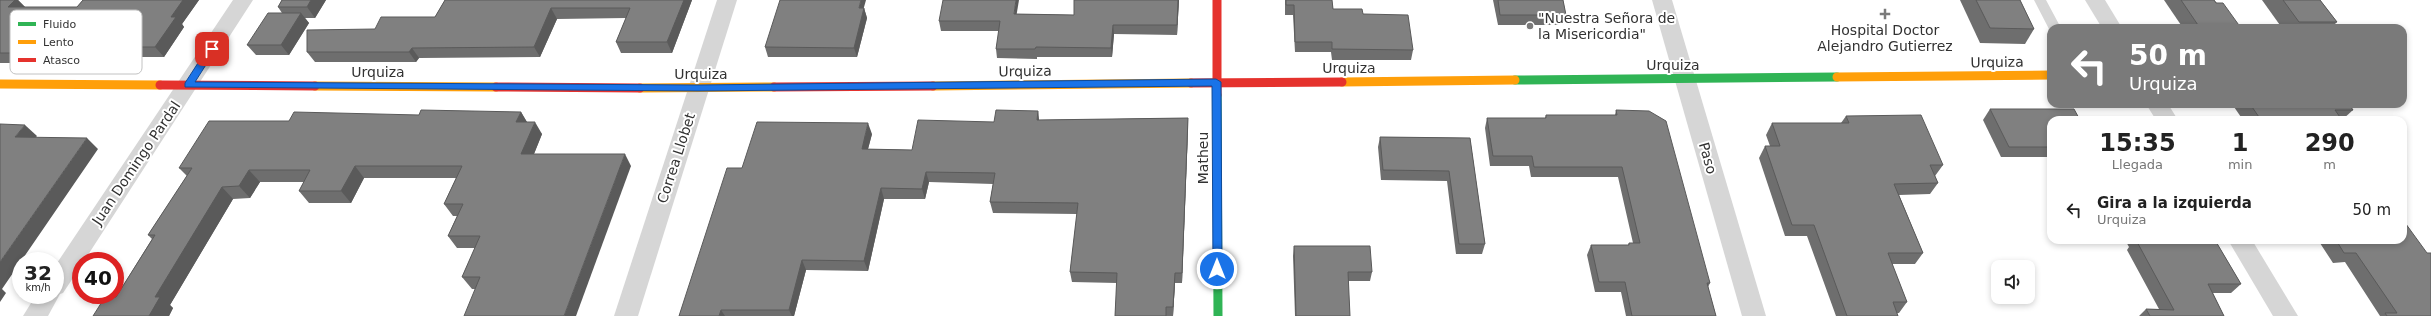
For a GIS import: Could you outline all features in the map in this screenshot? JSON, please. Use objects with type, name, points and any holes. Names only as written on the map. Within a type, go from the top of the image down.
[{"type":"street","name":"Juan Domingo Pardal","points":[[64,272],[243,0]]},
{"type":"street","name":"Correa Llobet","points":[[626,316],[727,0]]},
{"type":"street","name":"Matheu","points":[[1216,0],[1218,316]]},
{"type":"street","name":"Paso","points":[[1662,0],[1754,316]]},
{"type":"street","points":[[2095,0],[2110,24]]},
{"type":"street","name":"Urquiza","points":[[0,84],[698,88],[2047,75]]},
{"type":"street","points":[[2242,244],[2286,316]]},
{"type":"street","points":[[35,316],[43,304]]},
{"type":"lane","points":[[2040,0],[2053,24]]},
{"type":"building","points":[[0,0],[15,0],[8,7],[77,7],[83,0],[183,0],[171,17],[176,17],[155,47],[142,47],[142,10],[10,10],[10,53],[0,53]]},
{"type":"building","points":[[282,0],[311,0],[307,7],[278,7]]},
{"type":"building","points":[[445,0],[684,0],[667,42],[616,42],[630,8],[551,8],[534,47],[412,48],[409,52],[307,52],[307,30],[375,29],[381,17],[435,17]]},
{"type":"building","points":[[780,0],[861,0],[859,8],[864,8],[854,48],[765,47]]},
{"type":"building","points":[[943,0],[1016,0],[1014,14],[1074,15],[1074,0],[1178,0],[1177,25],[1113,25],[1111,48],[1036,47],[1035,49],[996,49],[1000,21],[939,21]]},
{"type":"building","points":[[1286,0],[1332,0],[1333,9],[1362,9],[1363,14],[1408,15],[1413,50],[1332,49],[1332,42],[1295,42],[1294,5],[1286,5]]},
{"type":"building","points":[[1498,0],[1563,0],[1566,15],[1500,15]]},
{"type":"building","points":[[1976,0],[2020,0],[2034,29],[1990,28]]},
{"type":"building","points":[[2181,0],[2214,0],[2216,3],[2223,3],[2238,24],[2197,24]]},
{"type":"building","points":[[2283,0],[2320,0],[2337,22],[2299,22]]},
{"type":"building","points":[[268,13],[301,13],[281,45],[247,45]]},
{"type":"building","points":[[2253,108],[2352,108],[2353,110],[2335,110],[2339,116],[2258,116]]},
{"type":"building","points":[[1990,109],[2074,109],[2078,116],[2047,116],[2047,147],[2009,147]]},
{"type":"building","points":[[421,110],[521,112],[516,122],[535,122],[521,154],[625,154],[564,316],[464,316],[480,277],[462,277],[480,236],[448,236],[463,204],[444,204],[462,166],[355,166],[341,191],[299,191],[310,170],[249,170],[239,186],[222,187],[155,297],[160,297],[149,316],[93,316],[101,304],[124,304],[124,284],[155,235],[148,235],[192,168],[179,168],[209,121],[289,121],[294,112],[419,115]]},
{"type":"building","points":[[996,110],[1038,111],[1037,120],[1188,118],[1182,273],[1175,273],[1173,307],[1166,307],[1166,316],[1115,316],[1117,273],[1070,272],[1078,203],[990,202],[995,173],[926,172],[922,189],[881,188],[864,261],[802,260],[789,310],[721,310],[719,316],[679,316],[727,168],[742,168],[757,122],[868,123],[862,149],[912,150],[918,120],[994,122]]},
{"type":"building","points":[[1616,110],[1649,111],[1666,121],[1710,283],[1707,283],[1716,316],[1632,316],[1625,282],[1599,282],[1591,245],[1629,245],[1629,243],[1640,243],[1622,167],[1534,167],[1532,156],[1493,156],[1487,118],[1546,118],[1546,115],[1617,115]]},
{"type":"building","points":[[1921,115],[1943,165],[1930,165],[1938,183],[1894,184],[1923,253],[1888,253],[1907,302],[1893,302],[1898,316],[1847,316],[1814,225],[1792,225],[1765,146],[1780,146],[1772,123],[1849,123],[1846,116]]},
{"type":"building","points":[[0,124],[25,125],[15,137],[87,138],[0,262]]},
{"type":"building","points":[[1380,137],[1470,138],[1485,244],[1459,244],[1449,171],[1383,170]]},
{"type":"building","points":[[2407,226],[2427,253],[2431,253],[2431,316],[2387,316],[2385,313],[2397,313],[2356,253],[2344,253],[2338,244],[2407,244]]},
{"type":"building","points":[[2138,244],[2217,244],[2241,284],[2208,284],[2224,316],[2150,316],[2146,309],[2174,310]]},
{"type":"building","points":[[1294,246],[1370,246],[1372,272],[1348,272],[1350,316],[1296,316]]},
{"type":"traffic: fast","points":[[1515,80],[1837,77]]},
{"type":"traffic: fast","points":[[1217,95],[1218,316]]},
{"type":"traffic: slow","points":[[1837,77],[2047,75]]},
{"type":"traffic: slow","points":[[1342,82],[1515,80]]},
{"type":"traffic: slow","points":[[933,86],[1191,83]]},
{"type":"traffic: slow","points":[[0,84],[160,85]]},
{"type":"traffic: slow","points":[[315,86],[496,87]]},
{"type":"traffic: slow","points":[[640,88],[774,87]]},
{"type":"traffic: jam","points":[[1217,0],[1217,95]]},
{"type":"traffic: jam","points":[[1191,83],[1342,82]]},
{"type":"traffic: jam","points":[[160,85],[315,86]]},
{"type":"traffic: jam","points":[[774,87],[933,86]]},
{"type":"traffic: jam","points":[[496,87],[640,88]]},
{"type":"place","name":"Hospital Doctor Alejandro Gutierrez","points":[[1885,14]]},
{"type":"place","name":"\"Nuestra Señora de la Misericordia\"","points":[[1530,26]]},
{"type":"route","points":[[212,49],[188,85],[698,88],[1216,82],[1217,269]]}]
